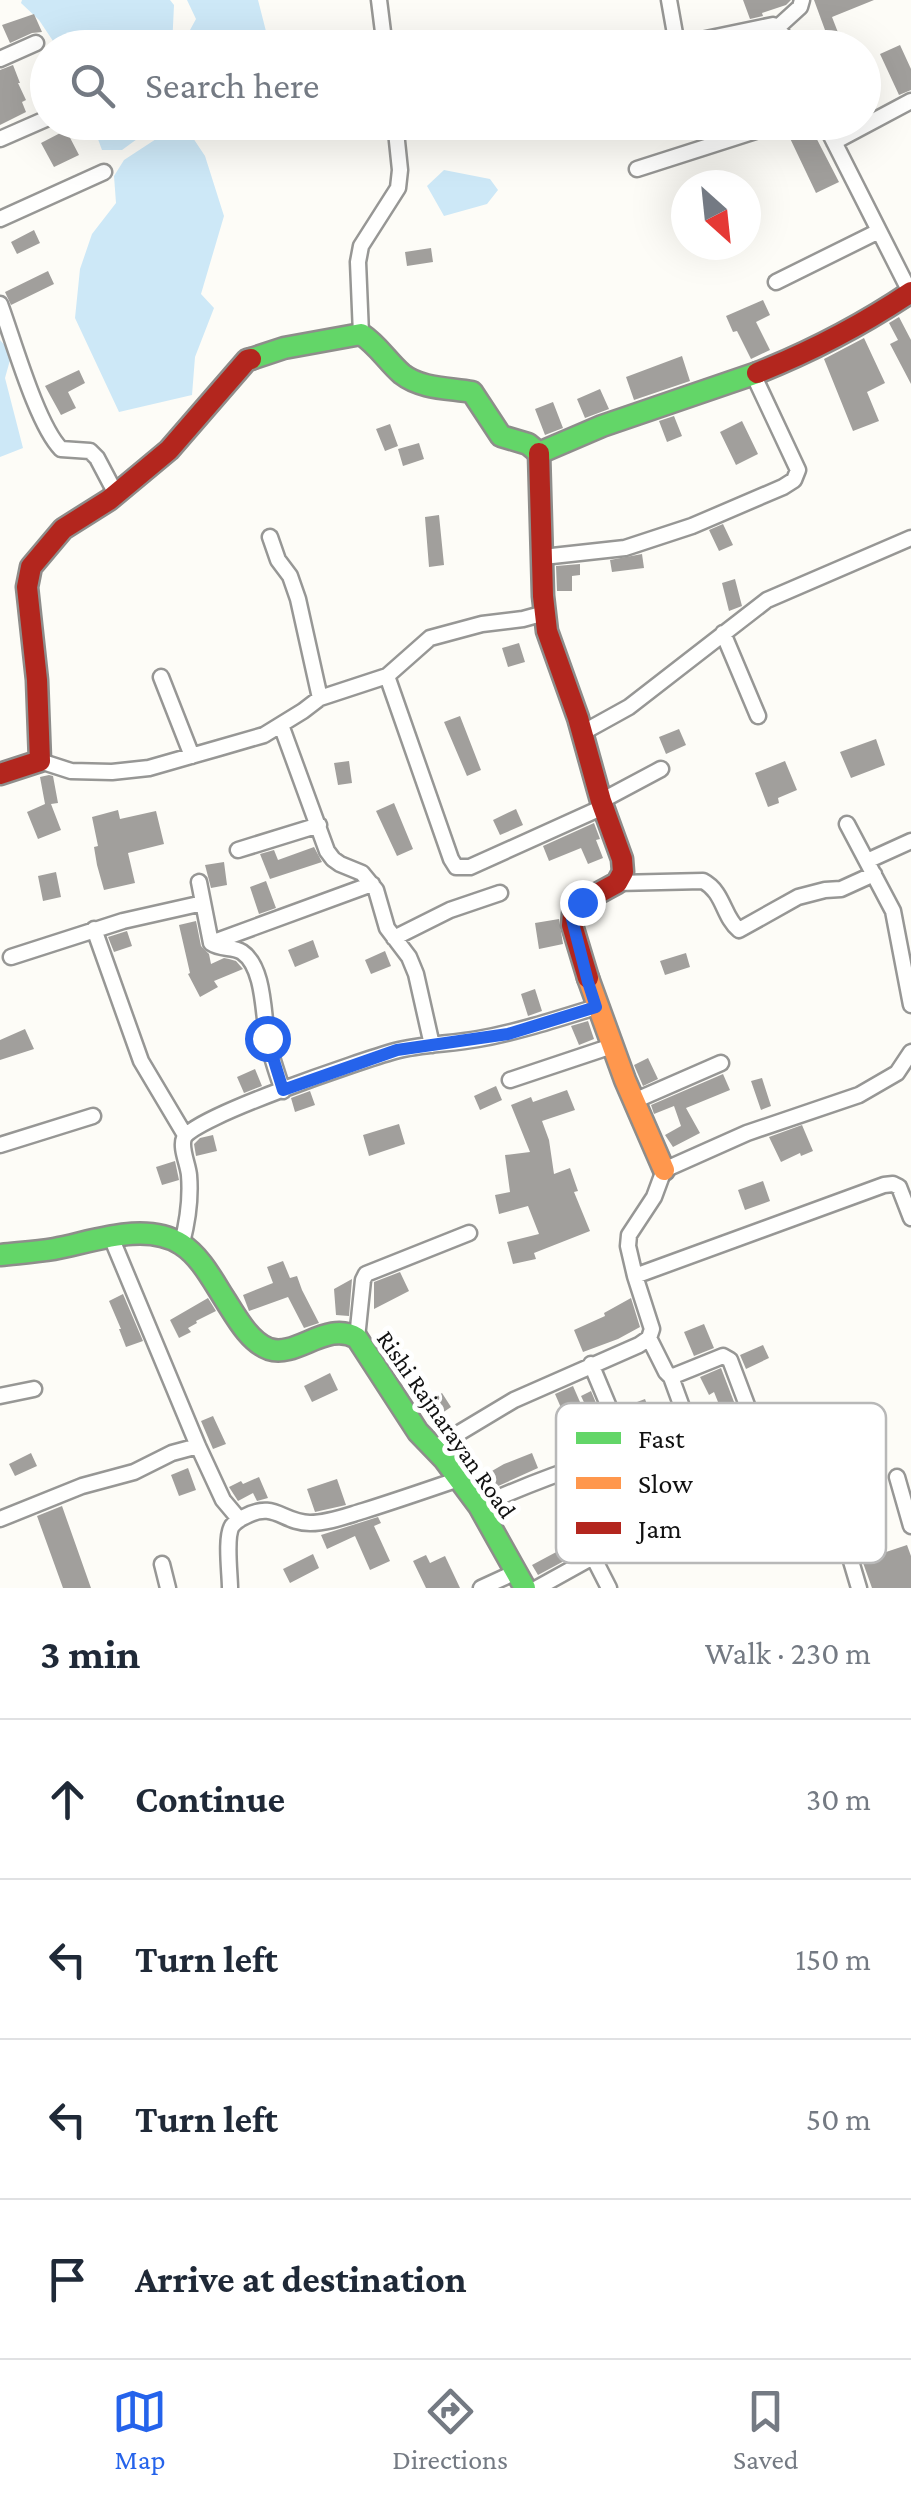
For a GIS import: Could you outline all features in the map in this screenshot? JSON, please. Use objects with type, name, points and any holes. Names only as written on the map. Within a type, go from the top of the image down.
[{"type":"street","points":[[379,0],[383,30]]},
{"type":"street","points":[[669,0],[669,30]]},
{"type":"street","points":[[743,30],[778,26],[800,7],[802,0]]},
{"type":"street","points":[[778,26],[780,30]]},
{"type":"street","points":[[0,58],[30,46]]},
{"type":"street","points":[[881,117],[911,101]]},
{"type":"street","points":[[0,139],[30,126]]},
{"type":"street","points":[[361,334],[358,262],[361,246],[398,188],[397,140]]},
{"type":"street","points":[[636,169],[727,140]]},
{"type":"street","points":[[538,453],[827,343],[910,292],[834,142],[838,140]]},
{"type":"street","points":[[0,219],[104,172]]},
{"type":"street","points":[[776,282],[879,231]]},
{"type":"street","points":[[0,304],[52,439],[61,449],[90,452],[98,458],[116,494]]},
{"type":"street","points":[[40,761],[28,598],[31,567],[63,529],[116,494],[169,450],[248,360],[284,348],[361,334],[405,377],[472,392],[501,436],[528,444],[538,453],[547,631],[622,859],[623,872],[617,883]]},
{"type":"street","points":[[543,557],[625,548],[692,526],[794,480],[798,470],[753,374]]},
{"type":"street","points":[[270,537],[298,599],[320,698]]},
{"type":"street","points":[[582,733],[629,707],[768,600],[911,538]]},
{"type":"street","points":[[0,774],[40,761],[71,770],[112,772],[149,768],[264,735],[320,698],[387,676],[420,645],[441,634],[544,613]]},
{"type":"street","points":[[723,633],[758,716]]},
{"type":"street","points":[[387,676],[456,866],[470,867],[602,804],[661,769]]},
{"type":"street","points":[[161,677],[192,756]]},
{"type":"street","points":[[281,725],[333,860],[362,874],[372,884],[388,928],[409,956],[432,1046]]},
{"type":"street","points":[[846,824],[893,912],[911,1005]]},
{"type":"street","points":[[238,850],[319,826]]},
{"type":"street","points":[[434,1448],[514,1400],[640,1345],[649,1338],[652,1328],[635,1276],[628,1235],[654,1197],[664,1170],[588,982],[572,919],[582,902],[617,883],[703,881],[719,894],[739,930],[798,897],[841,890],[911,841]]},
{"type":"street","points":[[199,882],[212,943],[238,949],[256,974],[267,1038],[283,1090]]},
{"type":"street","points":[[212,943],[372,884]]},
{"type":"street","points":[[394,938],[450,910],[500,893]]},
{"type":"street","points":[[11,957],[145,914],[203,903]]},
{"type":"street","points":[[94,929],[141,1061],[185,1134]]},
{"type":"street","points":[[2,1257],[144,1235],[182,1243],[190,1196],[182,1142],[185,1134],[206,1120],[397,1050],[508,1034],[596,1007]]},
{"type":"street","points":[[510,1080],[612,1046]]},
{"type":"street","points":[[664,1170],[747,1133],[859,1095],[897,1073],[911,1052]]},
{"type":"street","points":[[634,1101],[721,1062]]},
{"type":"street","points":[[0,1144],[93,1116]]},
{"type":"street","points":[[635,1276],[884,1185],[899,1187],[911,1218]]},
{"type":"street","points":[[357,1338],[366,1274],[469,1234]]},
{"type":"street","points":[[111,1238],[198,1446],[224,1500],[240,1520]]},
{"type":"street","name":"Rishi Rajnarayan Road","points":[[182,1243],[198,1259],[256,1342],[268,1349],[278,1351],[329,1334],[346,1332],[357,1338],[418,1432],[479,1506],[521,1580]]},
{"type":"street","points":[[649,1338],[681,1403]]},
{"type":"street","points":[[671,1377],[723,1356],[733,1365],[747,1403]]},
{"type":"street","points":[[591,1364],[608,1403]]},
{"type":"street","points":[[0,1396],[34,1389]]},
{"type":"street","points":[[0,1518],[198,1446]]},
{"type":"street","points":[[479,1506],[556,1475]]},
{"type":"street","points":[[897,1477],[911,1526]]},
{"type":"street","points":[[230,1588],[229,1534],[240,1520],[256,1511],[266,1509],[296,1522],[318,1523],[460,1479]]},
{"type":"street","points":[[536,1588],[582,1563]]},
{"type":"street","points":[[596,1563],[609,1588]]},
{"type":"street","points":[[852,1563],[859,1588]]},
{"type":"street","points":[[162,1564],[168,1588]]},
{"type":"street","points":[[481,1588],[521,1580]]},
{"type":"water","points":[[170,0],[174,5],[173,30],[46,30],[21,3]]},
{"type":"water","points":[[187,0],[258,0],[266,30],[190,30],[196,19]]},
{"type":"water","points":[[98,140],[136,140],[122,150],[102,150]]},
{"type":"water","points":[[155,140],[194,140],[205,156],[224,216],[201,294],[214,308],[195,357],[192,395],[119,412],[75,318],[80,269],[92,234],[116,203],[114,176],[124,160]]},
{"type":"water","points":[[444,170],[490,179],[498,190],[487,204],[444,216],[427,186]]},
{"type":"water","points":[[0,340],[12,353],[5,378],[23,448],[0,457]]},
{"type":"building","points":[[743,0],[791,0],[750,19]]},
{"type":"building","points":[[814,0],[874,0],[832,17],[837,30],[825,30]]},
{"type":"building","points":[[34,14],[41,30],[30,30],[30,34],[10,43],[2,25]]},
{"type":"building","points":[[900,45],[911,69],[911,90],[899,95],[881,54]]},
{"type":"building","points":[[13,65],[26,100],[22,102],[26,112],[0,125],[0,70]]},
{"type":"building","points":[[71,140],[79,155],[54,167],[41,143]]},
{"type":"building","points":[[791,140],[817,140],[839,182],[816,193]]},
{"type":"building","points":[[34,230],[40,243],[17,254],[11,242]]},
{"type":"building","points":[[431,248],[433,262],[407,266],[405,252]]},
{"type":"building","points":[[48,271],[54,284],[11,305],[5,292]]},
{"type":"building","points":[[763,300],[770,315],[756,322],[770,350],[751,359],[726,316]]},
{"type":"building","points":[[899,317],[911,340],[911,384],[890,344],[898,340],[889,323]]},
{"type":"building","points":[[864,338],[885,383],[867,392],[879,421],[853,431],[824,359]]},
{"type":"building","points":[[682,356],[690,381],[634,400],[626,377]]},
{"type":"building","points":[[79,370],[85,383],[68,392],[76,408],[61,415],[45,386]]},
{"type":"building","points":[[600,389],[609,409],[585,418],[577,399]]},
{"type":"building","points":[[553,402],[563,428],[545,435],[535,409]]},
{"type":"building","points":[[674,416],[682,436],[667,442],[659,421]]},
{"type":"building","points":[[742,421],[758,454],[736,465],[720,432]]},
{"type":"building","points":[[390,424],[398,446],[385,451],[376,429]]},
{"type":"building","points":[[419,443],[424,459],[403,466],[398,449]]},
{"type":"building","points":[[439,515],[444,565],[429,567],[425,517]]},
{"type":"building","points":[[723,524],[733,545],[719,551],[709,530]]},
{"type":"building","points":[[642,554],[644,568],[612,572],[610,560]]},
{"type":"building","points":[[580,564],[580,575],[572,576],[572,591],[557,591],[556,566]]},
{"type":"building","points":[[735,579],[742,606],[729,611],[722,583]]},
{"type":"building","points":[[519,643],[525,662],[508,667],[502,648]]},
{"type":"building","points":[[460,716],[481,770],[467,776],[444,722]]},
{"type":"building","points":[[679,729],[686,745],[666,754],[659,737]]},
{"type":"building","points":[[876,739],[885,765],[851,778],[840,752]]},
{"type":"building","points":[[349,761],[352,783],[338,785],[334,763]]},
{"type":"building","points":[[785,761],[797,790],[768,807],[755,773]]},
{"type":"building","points":[[53,776],[58,803],[51,804],[61,830],[38,839],[27,812],[45,804],[40,777]]},
{"type":"building","points":[[394,803],[413,849],[397,856],[376,811]]},
{"type":"building","points":[[516,809],[523,825],[500,835],[493,820]]},
{"type":"building","points":[[118,810],[120,819],[156,811],[164,844],[128,853],[135,883],[104,890],[92,817]]},
{"type":"building","points":[[594,823],[603,858],[588,864],[581,848],[549,861],[543,846]]},
{"type":"building","points":[[314,847],[322,862],[270,879],[260,854],[274,850],[278,860]]},
{"type":"building","points":[[224,862],[227,885],[211,888],[205,865]]},
{"type":"building","points":[[56,872],[61,897],[43,901],[38,876]]},
{"type":"building","points":[[266,881],[276,908],[259,914],[250,887]]},
{"type":"building","points":[[559,919],[563,944],[539,949],[535,923]]},
{"type":"building","points":[[196,921],[201,946],[209,954],[211,964],[224,958],[236,961],[243,969],[214,981],[218,987],[200,997],[188,974],[179,925]]},
{"type":"building","points":[[127,931],[132,946],[114,952],[108,937]]},
{"type":"building","points":[[313,940],[319,957],[295,967],[288,950]]},
{"type":"building","points":[[385,951],[391,966],[371,974],[365,960]]},
{"type":"building","points":[[686,953],[690,967],[665,975],[660,961]]},
{"type":"building","points":[[535,989],[542,1011],[528,1016],[521,994]]},
{"type":"building","points":[[588,1021],[594,1039],[579,1045],[571,1026]]},
{"type":"building","points":[[25,1029],[34,1049],[0,1060],[0,1040]]},
{"type":"building","points":[[648,1058],[658,1079],[643,1086],[634,1065]]},
{"type":"building","points":[[255,1069],[262,1086],[244,1093],[237,1077]]},
{"type":"building","points":[[723,1074],[730,1090],[686,1108],[700,1133],[673,1147],[665,1135],[681,1126],[674,1106],[654,1114],[651,1105]]},
{"type":"building","points":[[762,1078],[771,1106],[761,1110],[751,1081]]},
{"type":"building","points":[[496,1086],[502,1100],[480,1110],[474,1096]]},
{"type":"building","points":[[567,1090],[575,1110],[542,1121],[554,1174],[570,1168],[578,1191],[574,1192],[590,1231],[534,1253],[536,1259],[513,1264],[507,1242],[539,1234],[528,1206],[499,1214],[495,1195],[510,1192],[505,1155],[530,1152],[511,1105]]},
{"type":"building","points":[[310,1091],[315,1105],[295,1112],[291,1098]]},
{"type":"building","points":[[399,1124],[405,1144],[369,1156],[363,1135]]},
{"type":"building","points":[[802,1125],[813,1151],[781,1162],[769,1137]]},
{"type":"building","points":[[213,1135],[217,1151],[196,1156],[194,1144]]},
{"type":"building","points":[[175,1161],[179,1180],[162,1185],[156,1167]]},
{"type":"building","points":[[763,1181],[770,1201],[745,1210],[738,1190]]},
{"type":"building","points":[[283,1261],[290,1278],[297,1276],[319,1323],[304,1328],[288,1297],[249,1311],[243,1295],[273,1283],[267,1267]]},
{"type":"building","points":[[400,1272],[409,1291],[374,1309],[374,1282]]},
{"type":"building","points":[[352,1279],[349,1316],[336,1315],[334,1289]]},
{"type":"building","points":[[123,1294],[143,1341],[126,1347],[109,1301]]},
{"type":"building","points":[[208,1298],[216,1311],[196,1321],[188,1328],[191,1332],[179,1338],[170,1320]]},
{"type":"building","points":[[631,1298],[640,1327],[583,1352],[574,1330]]},
{"type":"building","points":[[704,1324],[714,1348],[694,1356],[684,1332]]},
{"type":"building","points":[[763,1345],[769,1358],[746,1369],[740,1355]]},
{"type":"building","points":[[721,1368],[734,1403],[718,1403],[714,1392],[709,1395],[700,1377]]},
{"type":"building","points":[[330,1373],[338,1390],[312,1402],[304,1386]]},
{"type":"building","points":[[573,1386],[580,1402],[559,1403],[555,1394]]},
{"type":"building","points":[[591,1391],[596,1403],[584,1403],[581,1396]]},
{"type":"building","points":[[442,1393],[451,1407],[429,1422],[420,1408]]},
{"type":"building","points":[[213,1416],[226,1444],[213,1449],[201,1421]]},
{"type":"building","points":[[31,1453],[37,1466],[15,1476],[9,1464]]},
{"type":"building","points":[[532,1453],[538,1468],[485,1492],[478,1479]]},
{"type":"building","points":[[188,1468],[196,1490],[179,1496],[171,1475]]},
{"type":"building","points":[[259,1477],[268,1498],[257,1501],[253,1493],[238,1501],[229,1487]]},
{"type":"building","points":[[337,1479],[346,1505],[315,1512],[307,1489]]},
{"type":"building","points":[[62,1506],[91,1588],[63,1588],[37,1516]]},
{"type":"building","points":[[378,1517],[381,1523],[374,1526],[390,1561],[370,1570],[355,1536],[327,1549],[321,1535]]},
{"type":"building","points":[[907,1545],[911,1588],[872,1588],[863,1563],[886,1563],[886,1552]]},
{"type":"building","points":[[556,1552],[556,1563],[560,1563],[538,1575],[532,1565]]},
{"type":"building","points":[[313,1554],[319,1568],[290,1583],[283,1569]]},
{"type":"building","points":[[426,1555],[430,1563],[445,1556],[460,1588],[426,1588],[413,1561]]},
{"type":"traffic: fast","points":[[251,359],[284,348],[361,334],[410,379],[472,392],[501,436],[528,444],[539,453],[602,426],[757,373]]},
{"type":"traffic: fast","points":[[0,1255],[54,1249],[118,1235],[167,1237],[200,1261],[243,1327],[269,1349],[290,1349],[335,1333],[357,1338],[418,1432],[479,1506],[525,1588]]},
{"type":"traffic: slow","points":[[588,978],[625,1080],[664,1170]]},
{"type":"traffic: jam","points":[[757,373],[836,337],[911,292]]},
{"type":"traffic: jam","points":[[0,774],[40,761],[37,680],[27,587],[31,567],[63,529],[109,500],[169,450],[251,359]]},
{"type":"traffic: jam","points":[[539,453],[547,631],[622,859],[623,872],[617,883],[582,902],[573,914],[572,925],[588,978]]},
{"type":"route","points":[[267,1038],[283,1090],[397,1050],[508,1034],[596,1007],[572,919],[582,902]]}]
